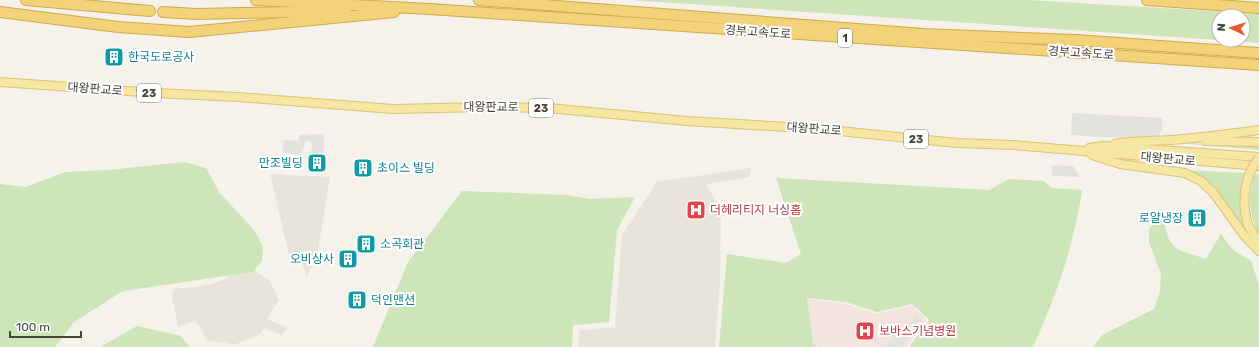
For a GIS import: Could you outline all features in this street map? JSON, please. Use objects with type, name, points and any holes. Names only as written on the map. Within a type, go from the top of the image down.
[{"type":"highway","points":[[26,0],[150,11]]},
{"type":"highway","name":"경부고속도로","points":[[256,0],[430,9],[1259,65]]},
{"type":"highway","name":"경부고속도로","points":[[479,0],[923,34],[1076,40],[1259,54]]},
{"type":"highway","points":[[1147,0],[1259,8]]},
{"type":"highway","points":[[1222,0],[1259,2]]},
{"type":"highway","points":[[0,11],[118,27],[189,32],[430,9]]},
{"type":"highway","name":"1","points":[[163,12],[196,14],[430,9]]},
{"type":"main road","name":"대왕판교로","points":[[0,82],[156,93],[237,96],[393,109],[485,107],[548,108],[687,120],[820,129],[957,143],[1013,145],[1259,166]]},
{"type":"main road","points":[[1169,140],[1259,130]]},
{"type":"main road","points":[[1103,146],[1130,141],[1169,140],[1259,142]]},
{"type":"main road","name":"대왕판교로","points":[[1076,150],[1103,146],[1259,158]]},
{"type":"main road","points":[[1076,150],[1120,164],[1185,174],[1201,181],[1213,192],[1243,234],[1259,251]]},
{"type":"main road","points":[[1259,158],[1251,170],[1246,184],[1244,198],[1248,225],[1259,243]]},
{"type":"shaded area","points":[[1072,113],[1162,118],[1162,131],[1158,136],[1135,139],[1071,135]]},
{"type":"shaded area","points":[[324,134],[323,155],[311,153],[312,142],[306,141],[301,155],[282,153],[284,140],[299,141],[299,135]]},
{"type":"shaded area","points":[[1051,165],[1073,166],[1080,177],[1053,176]]},
{"type":"shaded area","points":[[751,168],[750,177],[706,184],[721,210],[720,281],[715,347],[578,347],[579,330],[615,327],[622,235],[657,182]]},
{"type":"shaded area","points":[[270,174],[330,177],[318,252],[307,277],[300,259],[290,259]]},
{"type":"shaded area","points":[[248,266],[270,281],[279,300],[267,319],[287,328],[282,335],[264,328],[260,334],[234,345],[222,342],[207,341],[196,320],[178,327],[172,297],[174,289],[203,286],[221,281]]},
{"type":"shaded area","name":"보바스기념병원","points":[[807,299],[845,304],[877,314],[912,305],[926,320],[906,347],[818,347],[813,341]]},
{"type":"shaded area","points":[[917,316],[922,320],[901,347],[884,347]]},
{"type":"green space","points":[[631,0],[1028,0],[1211,11],[1211,39]]},
{"type":"green space","points":[[1251,14],[1259,14],[1259,43],[1251,42]]},
{"type":"green space","points":[[1177,143],[1259,145],[1259,150]]},
{"type":"green space","points":[[184,162],[206,168],[219,192],[254,230],[263,246],[262,261],[253,272],[123,291],[74,322],[55,347],[0,347],[0,184],[25,187],[66,172],[109,170]]},
{"type":"green space","points":[[1181,170],[1247,173],[1243,184],[1254,242],[1222,197],[1204,180]]},
{"type":"green space","points":[[1255,174],[1259,174],[1259,235],[1253,220],[1250,205],[1252,182]]},
{"type":"green space","points":[[776,178],[989,190],[1009,179],[1043,181],[1052,188],[1082,190],[1079,211],[1069,251],[1057,290],[1033,347],[909,347],[929,320],[912,304],[877,312],[846,302],[807,298],[813,342],[816,347],[719,347],[727,254],[786,263],[801,254]]},
{"type":"green space","points":[[462,191],[567,195],[591,199],[635,197],[617,230],[609,322],[573,325],[572,347],[373,347],[408,262]]},
{"type":"green space","points":[[1157,214],[1164,219],[1166,230],[1172,244],[1181,251],[1206,259],[1221,234],[1232,249],[1251,261],[1259,285],[1259,347],[1093,347],[1102,335],[1154,309],[1160,291],[1161,274],[1149,242],[1149,230]]},
{"type":"green space","points":[[137,326],[181,336],[190,347],[100,347]]},
{"type":"place","name":"한국도로공사","points":[[114,57]]},
{"type":"place","name":"만조빌딩","points":[[317,163]]},
{"type":"place","name":"초이스 빌딩","points":[[363,168]]},
{"type":"place","name":"더헤리티지 너싱홈","points":[[696,210]]},
{"type":"place","name":"로얄냉장","points":[[1197,218]]},
{"type":"place","name":"소곡회관","points":[[366,244]]},
{"type":"place","name":"오비상사","points":[[348,259]]},
{"type":"place","name":"덕인맨션","points":[[357,300]]},
{"type":"place","name":"보바스기념병원","points":[[865,331]]}]
